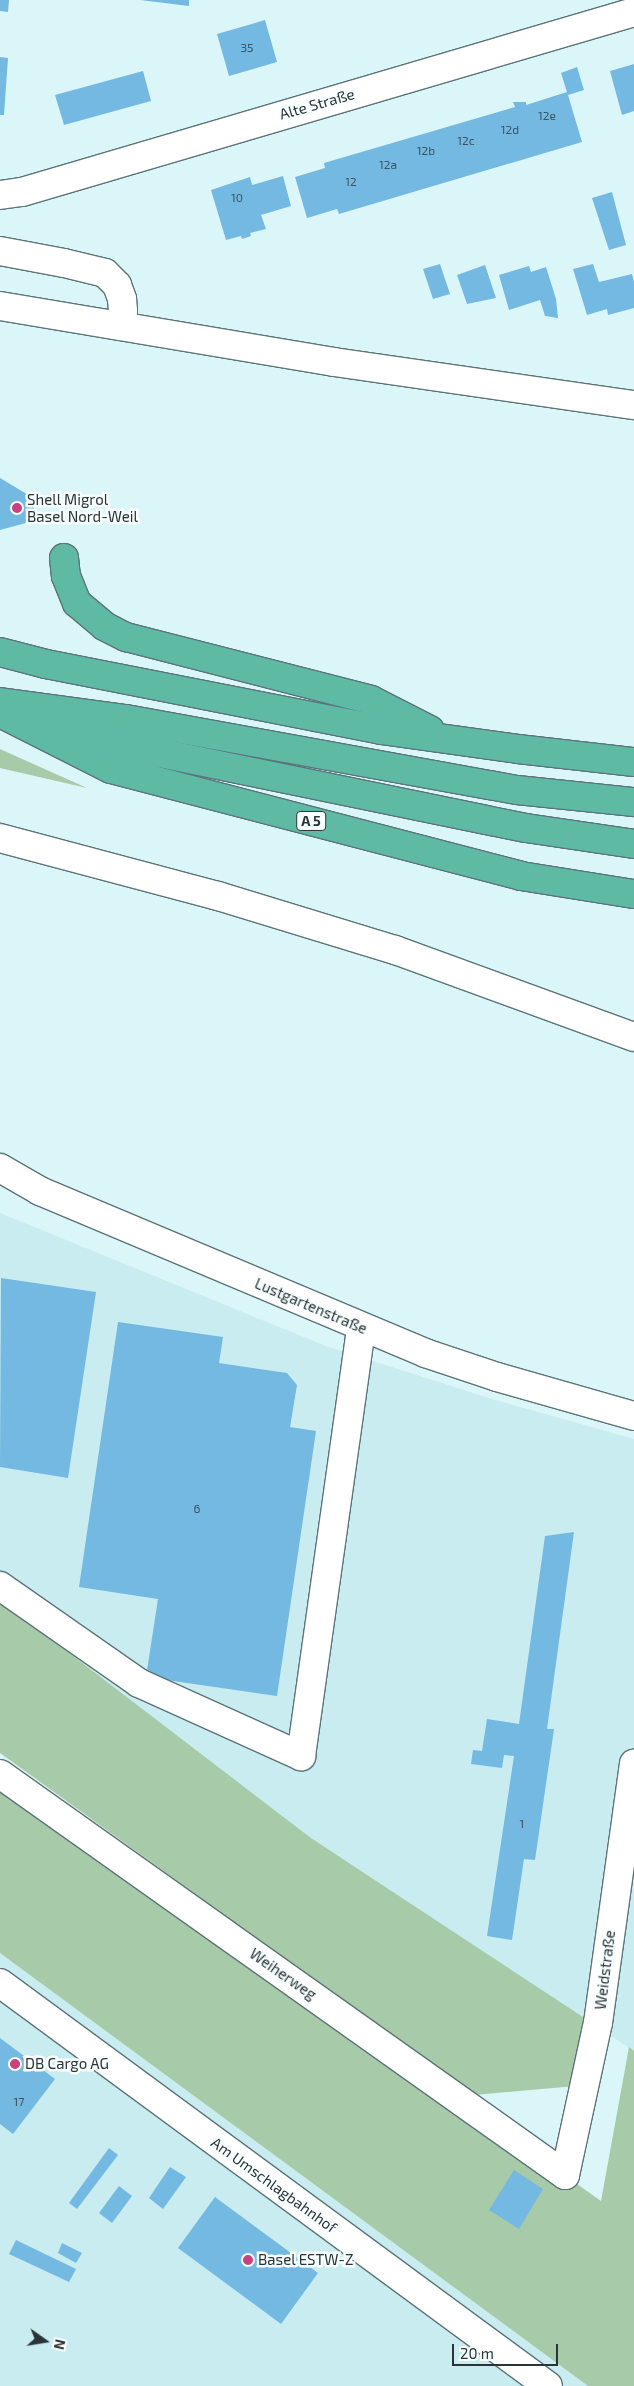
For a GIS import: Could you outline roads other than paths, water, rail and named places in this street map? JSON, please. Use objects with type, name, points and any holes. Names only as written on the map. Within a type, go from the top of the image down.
[{"type":"highway","points":[[64,558],[66,576],[77,603],[104,626],[126,637],[371,700],[449,739]]},
{"type":"highway","points":[[0,652],[46,664],[382,730],[634,762]]},
{"type":"highway","points":[[0,702],[126,718],[517,790],[634,802]]},
{"type":"highway","name":"A 5","points":[[0,708],[121,745],[526,828],[634,844]]},
{"type":"highway","name":"A 5","points":[[0,713],[112,769],[521,876],[634,894]]},
{"type":"street","name":"Alte Straße","points":[[0,195],[22,192],[634,12]]},
{"type":"street","points":[[0,252],[64,263],[105,274],[117,285],[122,299],[123,315],[120,326]]},
{"type":"street","points":[[0,306],[334,362],[634,405]]},
{"type":"street","points":[[0,838],[218,896],[395,950],[634,1037]]},
{"type":"street","name":"Lustgartenstraße","points":[[0,1168],[40,1192],[361,1327],[425,1352],[498,1377],[634,1416]]},
{"type":"street","points":[[0,1586],[139,1683],[302,1756],[361,1327]]},
{"type":"street","name":"Weidstraße","points":[[565,2175],[624,1901],[634,1763]]},
{"type":"street","name":"Weiherweg","points":[[0,1774],[565,2175]]},
{"type":"street","name":"Am Umschlagbahnhof","points":[[0,1983],[548,2386]]},
{"type":"place","name":"Shell Migrol Basel Nord-Weil","points":[[17,508]]},
{"type":"place","name":"DB Cargo AG","points":[[15,2064]]},
{"type":"place","name":"Basel ESTW-Z","points":[[248,2260]]}]
